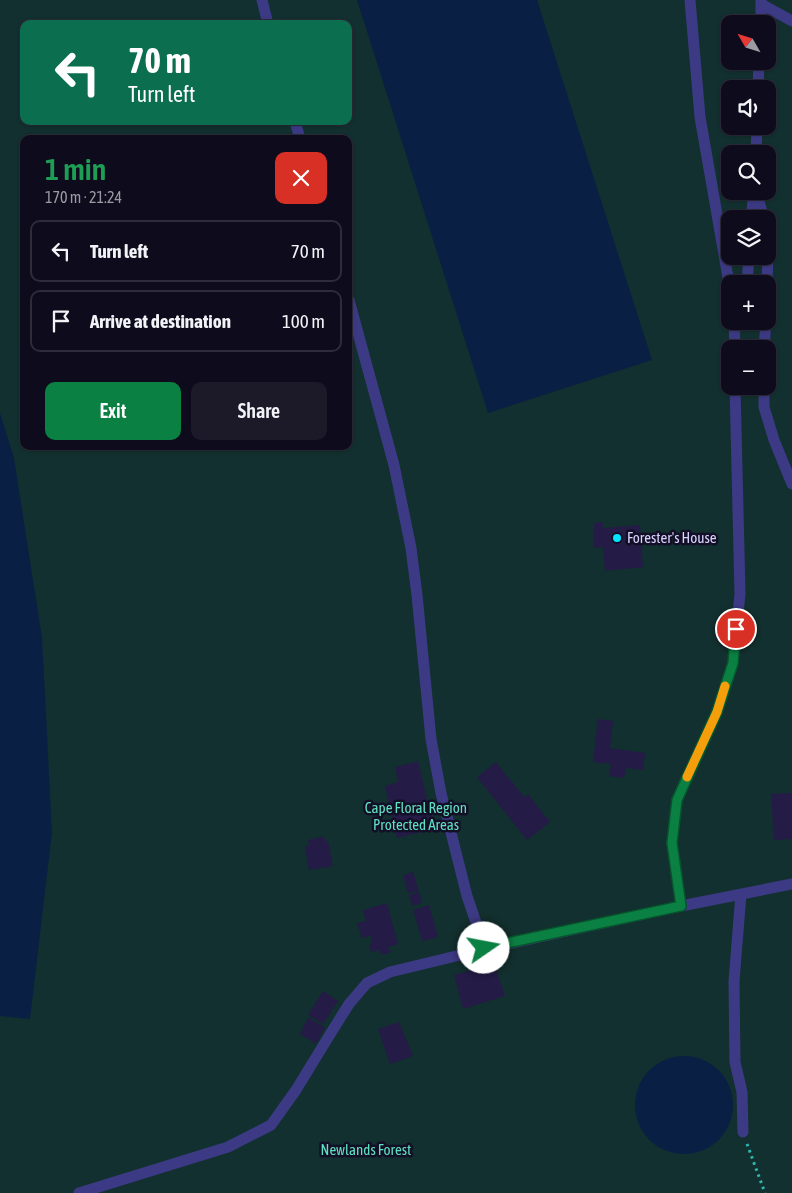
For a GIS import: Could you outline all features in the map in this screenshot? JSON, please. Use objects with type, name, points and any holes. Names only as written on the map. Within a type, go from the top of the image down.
[{"type":"lane","points":[[262,0],[267,20]]},
{"type":"lane","points":[[690,0],[700,117],[728,275]]},
{"type":"lane","points":[[761,2],[792,21]]},
{"type":"lane","points":[[761,2],[761,15]]},
{"type":"lane","points":[[352,311],[402,501],[417,595],[431,739],[441,793],[467,896],[484,948]]},
{"type":"lane","points":[[681,906],[672,843],[677,800],[717,712],[733,663],[740,594],[736,395]]},
{"type":"lane","points":[[764,395],[764,406],[774,440],[792,484]]},
{"type":"lane","points":[[79,1193],[228,1147],[272,1124],[296,1090],[349,1004],[367,983],[390,972],[484,948],[792,884]]},
{"type":"lane","points":[[741,894],[734,981],[736,1062],[742,1092],[743,1132]]},
{"type":"path","points":[[743,1132],[765,1193]]},
{"type":"green space","name":"Cape Floral Region Protected Areas","points":[[0,0],[792,0],[792,1193],[0,1193]]},
{"type":"water","points":[[357,0],[537,0],[652,360],[488,413]]},
{"type":"water","points":[[0,413],[14,458],[42,638],[52,832],[30,1019],[0,1016]]},
{"type":"water","points":[[684,1056],[703,1060],[719,1070],[729,1086],[733,1105],[729,1124],[719,1140],[703,1150],[684,1154],[665,1150],[649,1140],[639,1124],[635,1105],[639,1086],[649,1070],[665,1060]]},
{"type":"building","name":"Forester's House","points":[[603,522],[603,528],[640,525],[643,567],[605,571],[603,547],[594,548],[593,529],[594,523]]},
{"type":"building","points":[[598,719],[613,721],[610,748],[645,753],[643,770],[626,768],[624,778],[609,776],[611,764],[593,762]]},
{"type":"building","points":[[418,761],[434,829],[397,838],[385,786],[398,782],[395,767]]},
{"type":"building","points":[[496,762],[524,797],[528,794],[550,822],[527,840],[477,777]]},
{"type":"building","points":[[792,793],[792,839],[774,840],[771,794]]},
{"type":"building","points":[[324,836],[325,842],[328,841],[333,866],[309,870],[305,846],[309,846],[308,840]]},
{"type":"building","points":[[413,872],[419,891],[408,893],[403,875]]},
{"type":"building","points":[[419,892],[422,903],[412,906],[409,895]]},
{"type":"building","points":[[387,903],[398,944],[388,947],[391,952],[381,955],[380,950],[371,952],[369,945],[372,943],[371,936],[362,938],[357,923],[366,921],[363,910]]},
{"type":"building","points":[[429,905],[438,937],[422,941],[413,910]]},
{"type":"building","points":[[494,964],[505,996],[463,1009],[454,975]]},
{"type":"building","points":[[323,991],[338,1001],[323,1024],[308,1015]]},
{"type":"building","points":[[308,1018],[325,1027],[316,1044],[300,1034]]},
{"type":"building","points":[[399,1022],[413,1056],[390,1064],[378,1029]]},
{"type":"slow traffic","points":[[687,777],[717,712],[725,686]]},
{"type":"place","name":"Forester's House","points":[[617,538]]},
{"type":"route","points":[[484,948],[681,906],[672,843],[677,800],[717,712],[733,663],[736,629]]},
{"type":"park label","name":"Newlands Forest","points":[[366,1150]]}]
